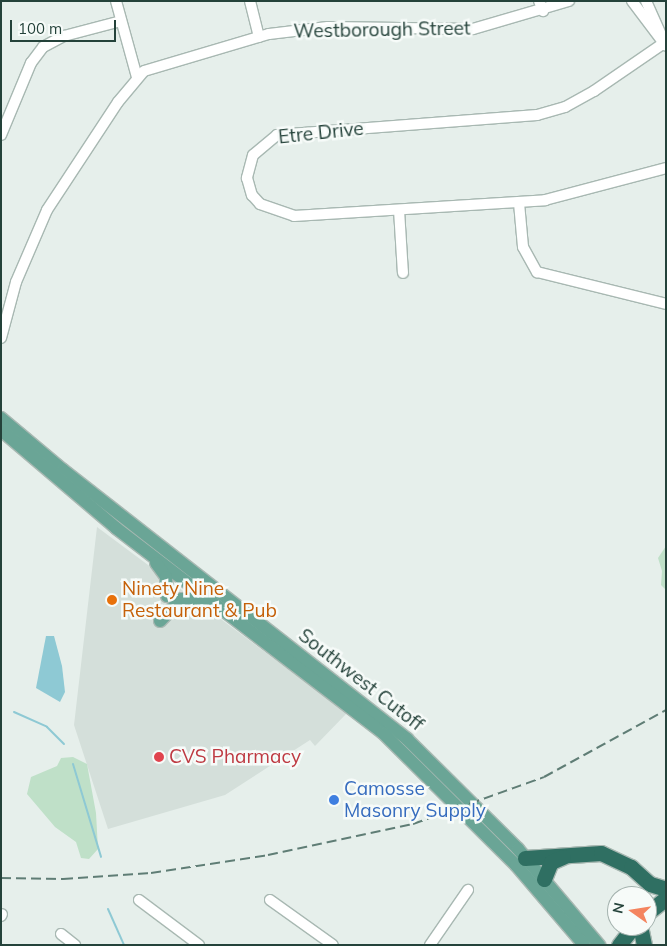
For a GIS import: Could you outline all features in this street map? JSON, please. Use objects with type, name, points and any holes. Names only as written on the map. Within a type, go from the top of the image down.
[{"type":"highway","points":[[526,858],[601,853],[632,867],[650,884],[666,889]]},
{"type":"highway","points":[[544,879],[554,860],[585,854],[612,861],[635,874],[641,886]]},
{"type":"highway","points":[[621,943],[638,945]]},
{"type":"main road","name":"Southwest Cutoff","points":[[1,418],[62,470],[407,739],[526,858],[599,945]]},
{"type":"main road","name":"Southwest Cutoff","points":[[2,432],[125,534],[350,705],[411,759],[516,865],[584,945]]},
{"type":"main road","points":[[125,534],[160,568],[167,584],[167,596]]},
{"type":"main road","points":[[160,621],[181,599],[209,599]]},
{"type":"street","points":[[116,1],[136,77]]},
{"type":"street","points":[[250,1],[259,37]]},
{"type":"street","name":"Westborough Street","points":[[1,338],[3,319],[16,282],[47,210],[136,77],[148,69],[259,37],[328,27],[473,29],[541,6],[569,1]]},
{"type":"street","points":[[632,1],[665,44]]},
{"type":"street","points":[[646,1],[665,44]]},
{"type":"street","points":[[1,134],[31,63],[43,47],[64,36],[121,21]]},
{"type":"street","name":"Etre Drive","points":[[665,44],[594,91],[548,112],[506,119],[294,132],[270,139],[249,161],[247,178],[252,195],[266,209],[282,215],[519,203],[589,190],[666,168]]},
{"type":"street","points":[[519,203],[522,247],[537,272],[666,304]]},
{"type":"street","points":[[399,210],[403,273]]},
{"type":"street","points":[[430,945],[468,890]]},
{"type":"street","points":[[138,900],[199,945]]},
{"type":"street","points":[[270,900],[333,945]]},
{"type":"street","points":[[61,934],[75,945]]},
{"type":"shaded area","points":[[97,527],[347,713],[315,746],[310,740],[225,795],[108,829],[74,725]]},
{"type":"green space","points":[[666,546],[666,590],[661,585],[662,571],[658,558]]},
{"type":"green space","points":[[73,757],[87,764],[96,813],[98,849],[89,859],[81,858],[76,842],[55,827],[27,794],[31,777],[57,766],[61,758]]},
{"type":"water","points":[[46,636],[54,636],[62,666],[65,692],[60,702],[36,688]]},
{"type":"waterway","points":[[14,712],[47,727],[64,744]]},
{"type":"waterway","points":[[73,764],[101,857]]},
{"type":"waterway","points":[[108,909],[124,945]]},
{"type":"railway","points":[[1,878],[63,879],[151,873],[268,855],[413,824],[544,777],[666,710]]},
{"type":"place","name":"Ninety Nine Restaurant & Pub","points":[[112,600]]},
{"type":"place","name":"CVS Pharmacy","points":[[159,757]]},
{"type":"place","name":"Camosse Masonry Supply","points":[[334,800]]}]
